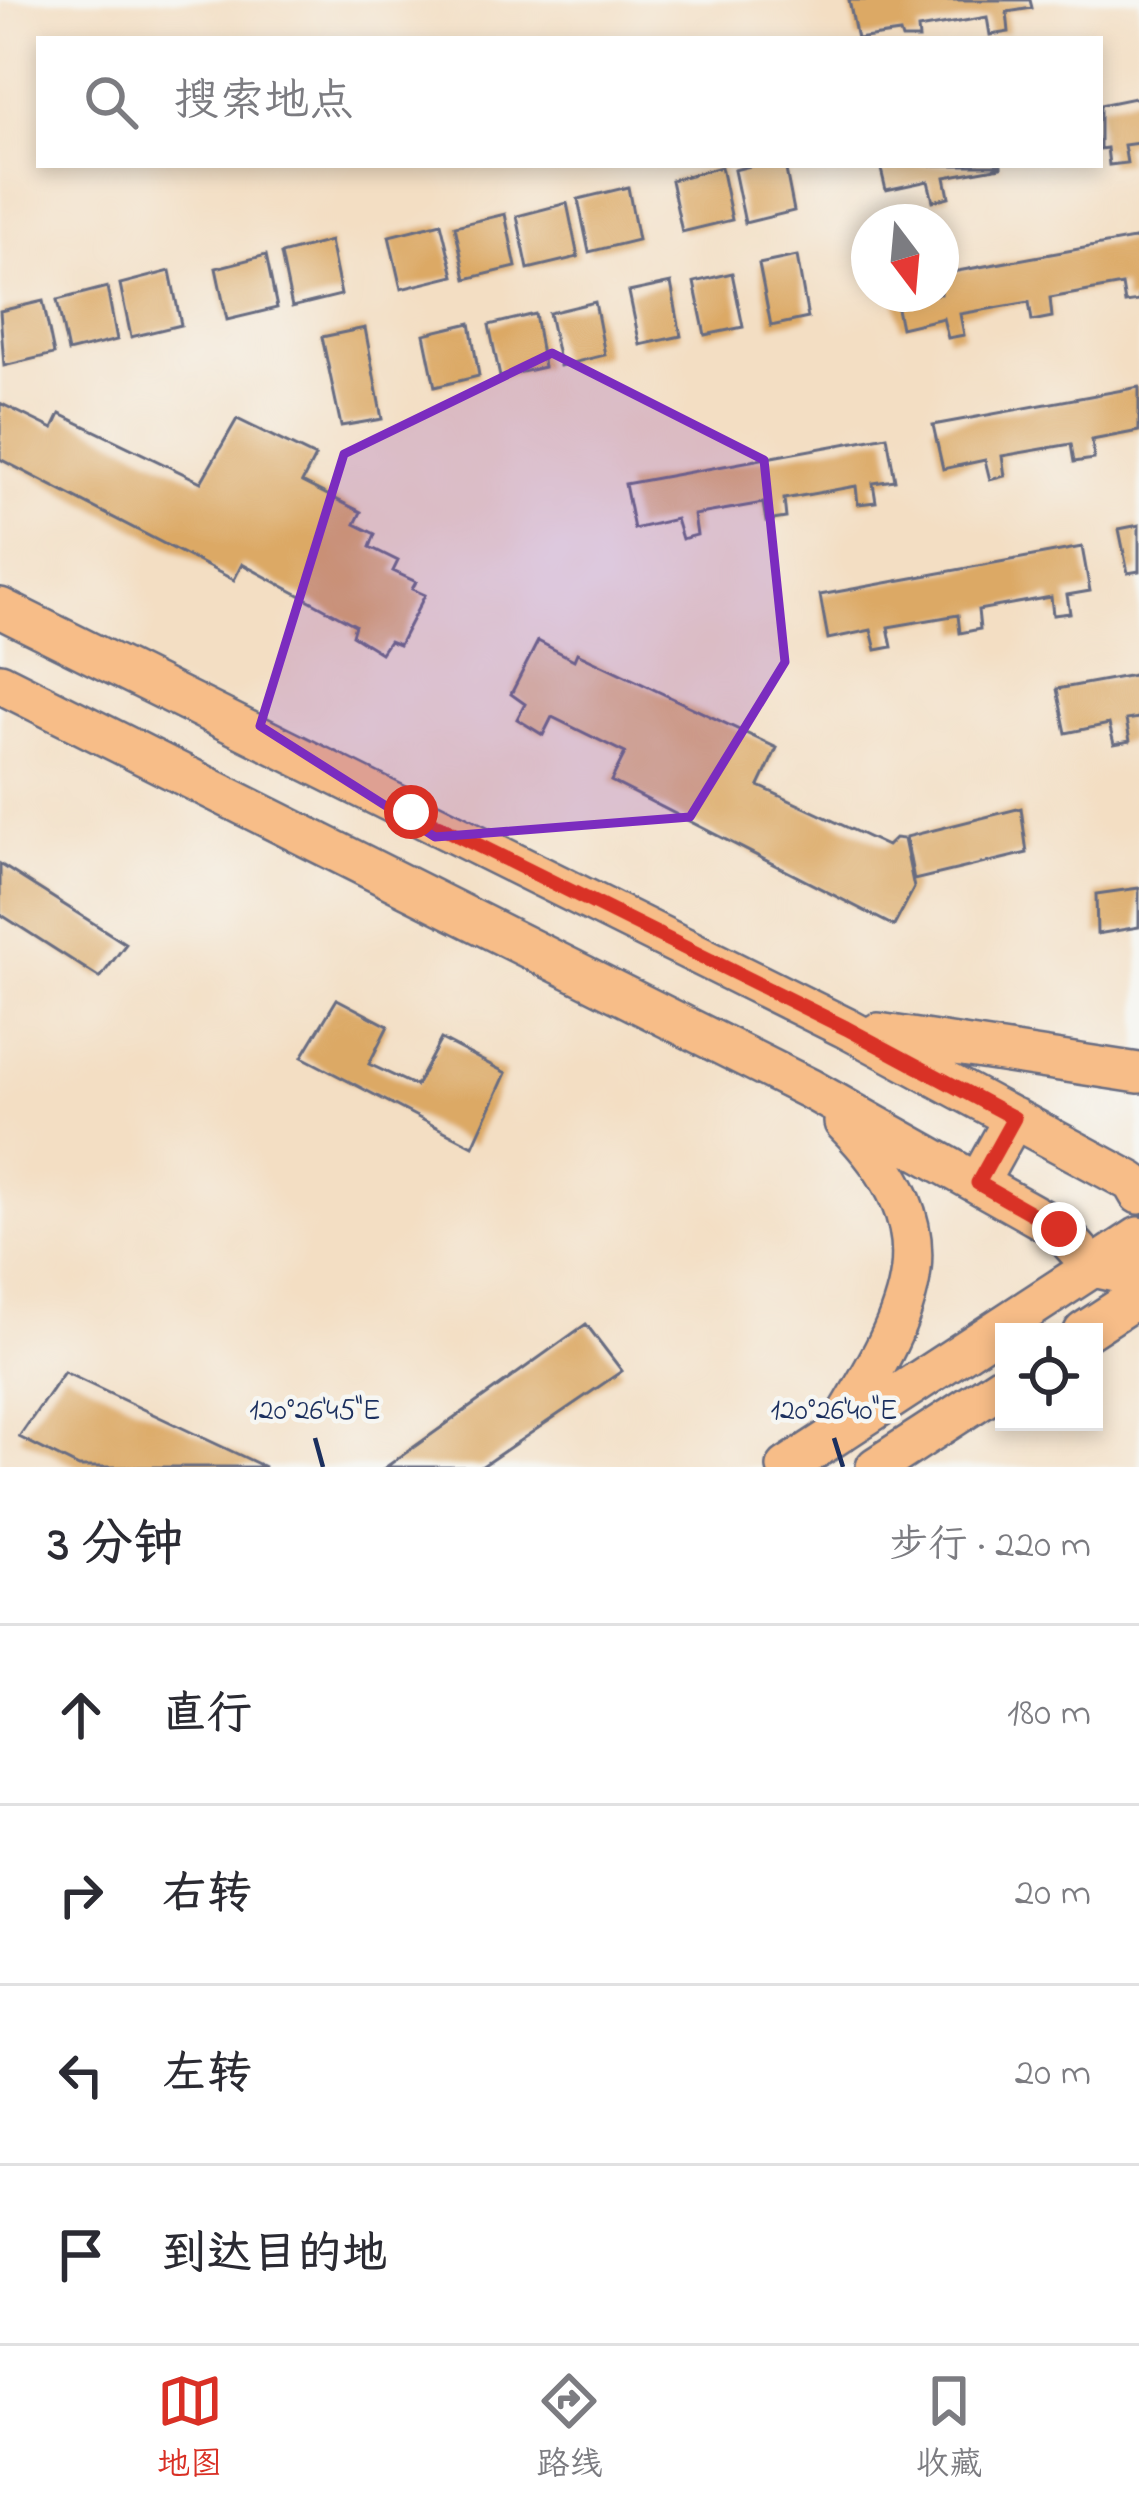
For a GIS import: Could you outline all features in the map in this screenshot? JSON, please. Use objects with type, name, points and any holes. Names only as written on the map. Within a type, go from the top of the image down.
[{"type":"main road","points":[[0,608],[846,1028],[1132,1183],[1139,1194]]},
{"type":"main road","points":[[0,683],[810,1089],[1059,1229],[1093,1267],[1139,1277]]},
{"type":"main road","points":[[846,1028],[1139,1073]]},
{"type":"main road","points":[[810,1089],[877,1155],[911,1216],[914,1261],[891,1343],[836,1434]]},
{"type":"main road","points":[[978,1183],[1014,1118]]},
{"type":"main road","points":[[787,1467],[1139,1238]]},
{"type":"main road","points":[[1098,1323],[1139,1296]]},
{"type":"main road","points":[[876,1467],[995,1390]]},
{"type":"highlighted area","points":[[552,353],[764,460],[785,662],[690,817],[435,837],[260,726],[344,454]]},
{"type":"building","points":[[849,0],[1030,0],[1032,8],[1007,12],[1009,32],[990,35],[987,17],[918,29],[919,36],[856,36]]},
{"type":"building","points":[[1139,97],[1139,143],[1124,145],[1127,163],[1109,165],[1107,148],[1103,149],[1103,104]]},
{"type":"building","points":[[721,168],[732,220],[682,232],[671,180]]},
{"type":"building","points":[[786,168],[794,211],[745,223],[734,170]]},
{"type":"building","points":[[881,168],[995,168],[945,177],[949,197],[933,201],[928,181],[886,190]]},
{"type":"building","points":[[628,187],[638,240],[589,252],[578,199]]},
{"type":"building","points":[[567,203],[578,257],[528,269],[517,216]]},
{"type":"building","points":[[505,214],[516,267],[466,279],[455,226]]},
{"type":"building","points":[[441,223],[454,276],[401,289],[389,236]]},
{"type":"building","points":[[1139,238],[1139,301],[1125,303],[1122,285],[1050,298],[1052,317],[1032,321],[1029,302],[960,314],[964,335],[948,338],[943,318],[901,328],[898,312],[959,312],[959,271]]},
{"type":"building","points":[[330,241],[341,295],[292,307],[281,254]]},
{"type":"building","points":[[266,255],[277,308],[227,320],[216,268]]},
{"type":"building","points":[[797,256],[808,318],[771,326],[759,264]]},
{"type":"building","points":[[170,271],[181,325],[131,337],[120,284]]},
{"type":"building","points":[[732,273],[743,327],[705,335],[694,282]]},
{"type":"building","points":[[671,283],[681,336],[640,345],[629,292]]},
{"type":"building","points":[[107,287],[117,340],[68,352],[57,300]]},
{"type":"building","points":[[43,301],[54,354],[4,366],[0,311]]},
{"type":"building","points":[[595,302],[605,355],[560,366],[549,313]]},
{"type":"building","points":[[535,314],[544,367],[500,377],[489,325]]},
{"type":"building","points":[[470,323],[479,376],[435,387],[424,334]]},
{"type":"building","points":[[365,328],[382,419],[341,426],[322,337]]},
{"type":"building","points":[[1139,387],[1139,431],[1092,440],[1094,459],[1074,462],[1071,444],[1002,456],[1005,476],[990,480],[985,460],[943,469],[933,425]]},
{"type":"building","points":[[0,403],[53,429],[60,414],[201,482],[237,419],[315,457],[302,482],[361,512],[355,524],[375,534],[370,547],[398,561],[393,571],[416,582],[412,589],[425,595],[399,645],[389,641],[381,653],[352,635],[355,625],[242,564],[234,580],[0,459]]},
{"type":"building","points":[[887,436],[895,480],[873,483],[876,502],[858,504],[856,486],[784,499],[786,518],[766,521],[763,503],[694,515],[697,535],[682,539],[676,519],[634,529],[625,484]]},
{"type":"building","points":[[1139,525],[1139,571],[1128,573],[1119,529]]},
{"type":"building","points":[[1082,547],[1090,591],[1067,595],[1070,613],[1053,615],[1051,597],[978,610],[980,629],[960,633],[958,615],[888,627],[892,647],[876,650],[871,630],[828,639],[820,595]]},
{"type":"building","points":[[538,641],[574,660],[577,653],[777,748],[759,786],[887,846],[895,838],[904,839],[914,888],[894,926],[611,781],[625,753],[552,717],[543,735],[517,719],[525,704],[511,694]]},
{"type":"building","points":[[1139,674],[1139,718],[1126,720],[1130,741],[1114,744],[1109,724],[1066,733],[1057,689]]},
{"type":"building","points":[[1021,808],[1027,853],[914,880],[906,837]]},
{"type":"building","points":[[0,864],[126,944],[100,978],[0,914]]},
{"type":"building","points":[[1139,888],[1139,927],[1097,934],[1096,894]]},
{"type":"building","points":[[337,999],[388,1026],[369,1064],[416,1086],[441,1039],[506,1073],[473,1146],[302,1057]]},
{"type":"building","points":[[586,1324],[622,1371],[481,1467],[386,1467]]},
{"type":"building","points":[[64,1372],[265,1467],[79,1467],[19,1437]]},
{"type":"route","points":[[411,812],[846,1028],[1014,1118],[978,1183],[1059,1229]]}]
